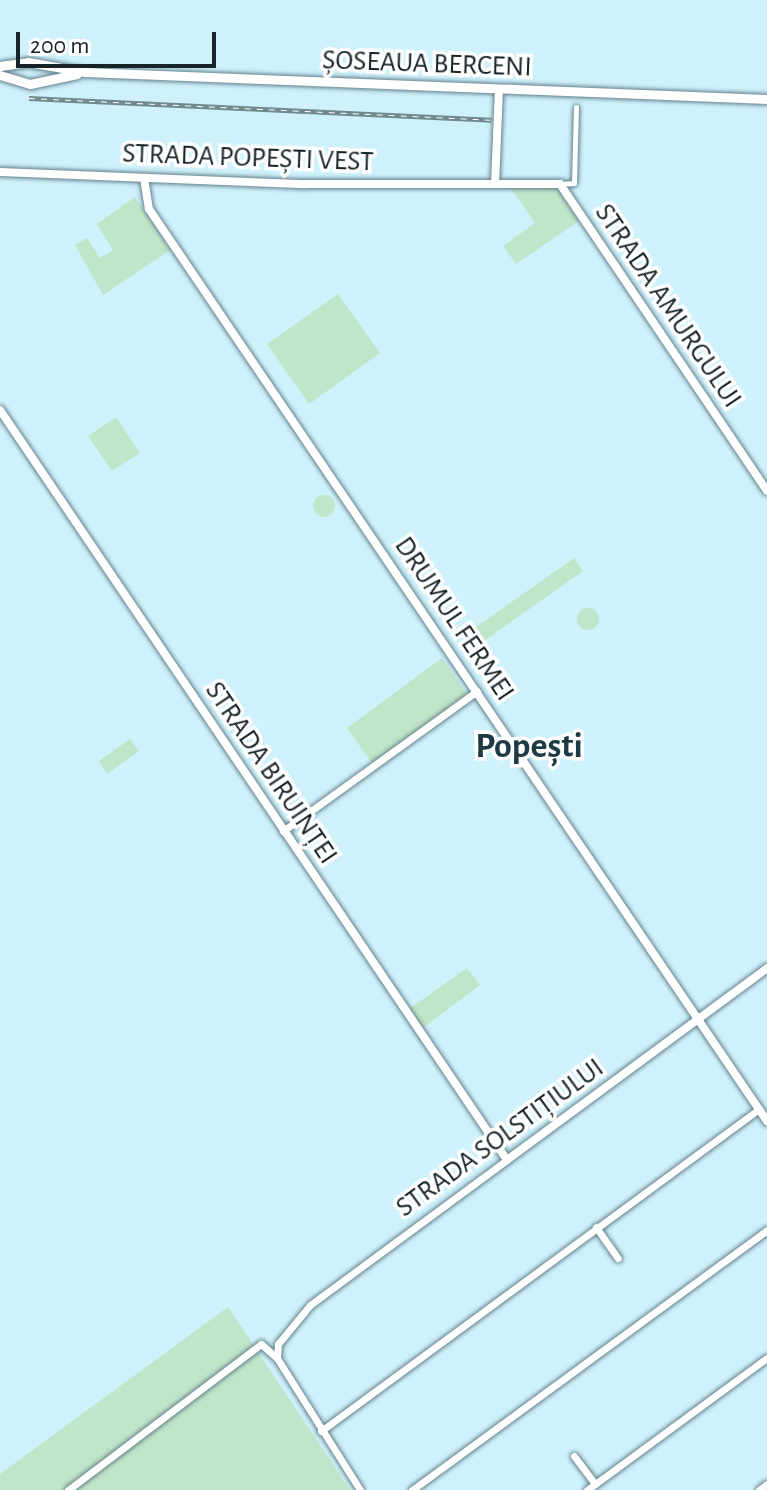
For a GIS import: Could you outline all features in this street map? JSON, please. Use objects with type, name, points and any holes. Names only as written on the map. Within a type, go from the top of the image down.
[{"type":"main road","points":[[20,80],[21,64]]},
{"type":"main road","name":"ȘOSEAUA BERCENI","points":[[0,66],[35,64],[85,72],[767,99]]},
{"type":"main road","points":[[35,64],[36,81]]},
{"type":"main road","name":"ȘOSEAUA BERCENI","points":[[0,75],[36,81],[85,72]]},
{"type":"street","points":[[495,184],[499,89]]},
{"type":"street","points":[[560,184],[574,183],[576,107]]},
{"type":"street","name":"STRADA POPEȘTI VEST","points":[[0,172],[144,178],[560,184]]},
{"type":"street","name":"DRUMUL FERMEI","points":[[144,178],[149,209],[767,1121]]},
{"type":"street","name":"STRADA AMURGULUI","points":[[560,184],[767,491]]},
{"type":"street","name":"STRADA BIRUINȚEI","points":[[0,410],[507,1160]]},
{"type":"street","points":[[283,831],[477,691]]},
{"type":"street","name":"STRADA SOLSTIȚIULUI","points":[[277,1358],[278,1344],[310,1305],[767,968]]},
{"type":"street","points":[[321,1431],[759,1109]]},
{"type":"street","points":[[596,1227],[618,1258]]},
{"type":"street","points":[[412,1490],[767,1230]]},
{"type":"street","points":[[68,1490],[261,1344],[277,1358],[360,1490]]},
{"type":"street","points":[[587,1490],[767,1358]]},
{"type":"street","points":[[574,1456],[595,1484]]},
{"type":"street","points":[[759,1490],[767,1484]]},
{"type":"green space","points":[[510,187],[556,187],[579,221],[516,264],[503,246],[535,223]]},
{"type":"green space","points":[[135,197],[170,250],[103,295],[75,245],[87,238],[100,258],[113,250],[97,224]]},
{"type":"green space","points":[[338,294],[380,353],[309,404],[267,344]]},
{"type":"green space","points":[[116,417],[140,453],[112,471],[88,436]]},
{"type":"green space","points":[[324,495],[332,498],[335,506],[332,514],[324,517],[316,514],[313,506],[316,498]]},
{"type":"green space","points":[[574,558],[583,571],[471,650],[462,637]]},
{"type":"green space","points":[[588,608],[596,611],[599,619],[596,627],[588,630],[580,627],[577,619],[580,611]]},
{"type":"green space","points":[[442,658],[467,694],[372,763],[347,728]]},
{"type":"green space","points":[[130,739],[139,751],[107,774],[99,761]]},
{"type":"green space","points":[[467,968],[480,985],[423,1028],[409,1009]]},
{"type":"green space","points":[[228,1307],[350,1490],[0,1490],[0,1474]]},
{"type":"railway","points":[[29,98],[491,120]]},
{"type":"district","name":"Popești","points":[[529,747]]}]
